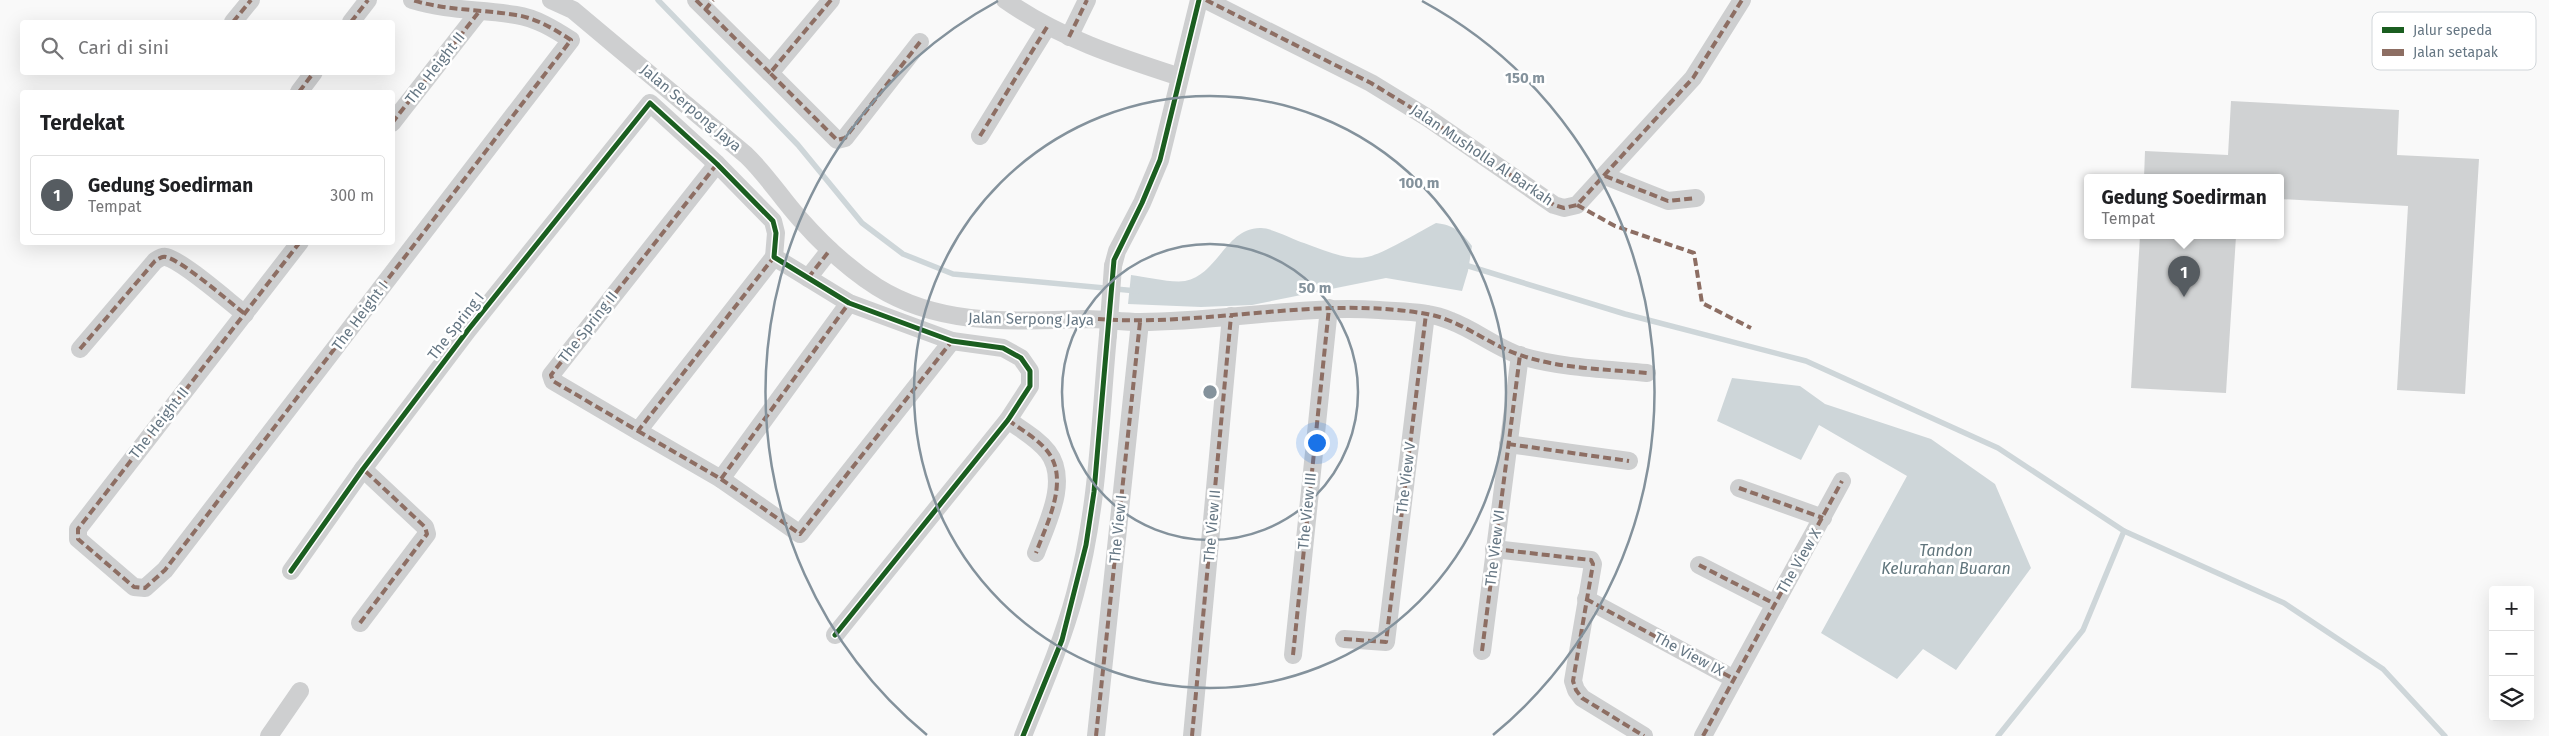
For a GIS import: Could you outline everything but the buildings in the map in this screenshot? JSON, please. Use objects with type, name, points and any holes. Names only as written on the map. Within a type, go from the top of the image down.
[{"type":"street","points":[[236,20],[251,0]]},
{"type":"street","points":[[353,20],[368,0]]},
{"type":"street","points":[[412,0],[432,6],[478,12]]},
{"type":"street","name":"Jalan Serpong Jaya","points":[[552,0],[573,10],[590,23],[759,167],[800,219],[830,250],[875,286],[925,310],[956,318],[1002,322],[1098,319],[1140,322],[1329,308],[1426,314],[1450,320],[1520,355],[1573,366],[1647,373]]},
{"type":"street","points":[[770,73],[831,0]]},
{"type":"street","points":[[1005,0],[1047,27],[1105,53],[1180,77]]},
{"type":"street","points":[[1069,37],[1087,0]]},
{"type":"street","points":[[1023,736],[1062,640],[1086,545],[1094,492],[1113,266],[1117,251],[1142,203],[1160,160],[1180,77],[1188,53],[1199,0]]},
{"type":"street","name":"Jalan Musholla Al Barkah","points":[[1206,0],[1290,40],[1371,82],[1428,118],[1554,205],[1564,208],[1577,206],[1693,78],[1742,0]]},
{"type":"street","points":[[705,3],[770,73],[837,140],[845,138],[920,42]]},
{"type":"street","name":"The Height I","points":[[145,588],[165,570],[572,40],[537,21],[516,15],[478,12]]},
{"type":"street","name":"The Height II","points":[[395,119],[478,12]]},
{"type":"street","points":[[980,136],[1047,27]]},
{"type":"street","points":[[300,90],[312,75]]},
{"type":"street","name":"The Spring I","points":[[291,571],[364,469],[468,330],[650,103],[717,164]]},
{"type":"street","points":[[717,164],[772,221],[776,233],[774,256],[638,431],[721,479],[800,534],[952,341]]},
{"type":"street","name":"The Spring II","points":[[638,431],[553,381],[551,374],[717,164]]},
{"type":"street","points":[[1605,176],[1668,201],[1696,198]]},
{"type":"street","name":"The Height II","points":[[145,588],[134,587],[78,539],[78,529],[298,245]]},
{"type":"street","points":[[808,278],[830,250]]},
{"type":"street","points":[[774,256],[849,303],[952,341],[1003,348],[1021,358],[1030,371],[1030,386],[1008,420],[835,635]]},
{"type":"street","points":[[80,349],[155,260],[160,258],[166,257],[185,268],[245,314]]},
{"type":"street","points":[[721,479],[849,303]]},
{"type":"street","name":"The View III","points":[[1293,655],[1329,308]]},
{"type":"street","name":"The View V","points":[[1344,639],[1386,642],[1426,314]]},
{"type":"street","name":"The View II","points":[[1192,736],[1231,316]]},
{"type":"street","name":"The View I","points":[[1096,736],[1140,322]]},
{"type":"street","name":"The View VI","points":[[1482,651],[1520,355]]},
{"type":"street","points":[[1008,420],[1039,443],[1049,454],[1054,466],[1056,495],[1036,554]]},
{"type":"street","points":[[1508,444],[1629,461]]},
{"type":"street","points":[[360,623],[426,539],[427,534],[426,528],[364,469]]},
{"type":"street","name":"The View X","points":[[1734,679],[1842,481]]},
{"type":"street","name":"The View X","points":[[1739,488],[1823,518]]},
{"type":"street","points":[[1494,549],[1588,558],[1593,564],[1573,682],[1582,698],[1644,736]]},
{"type":"street","name":"The View X","points":[[1699,565],[1775,604]]},
{"type":"street","name":"The View IX","points":[[1586,599],[1734,679],[1704,736]]},
{"type":"street","points":[[269,736],[300,691]]},
{"type":"water","points":[[1436,223],[1447,225],[1456,230],[1472,246],[1468,271],[1462,291],[1386,278],[1252,305],[1201,307],[1128,304],[1131,275],[1166,281],[1185,281],[1196,277],[1206,270],[1239,235],[1249,230],[1266,229],[1335,254],[1359,258],[1382,252]]},
{"type":"water","name":"Tandon Kelurahan Buaran","points":[[1732,378],[1800,386],[1825,404],[1931,439],[1995,484],[2031,568],[1956,670],[1923,649],[1897,679],[1821,633],[1907,476],[1819,425],[1801,460],[1717,421]]},
{"type":"waterway","points":[[658,0],[798,145],[862,223],[903,254],[953,274],[1137,291]]},
{"type":"waterway","points":[[1462,264],[1625,314],[1806,361],[1998,448],[2124,531],[2284,603],[2383,669],[2445,736]]},
{"type":"waterway","points":[[1998,736],[2083,630],[2124,531]]},
{"type":"marked path","points":[[235,20],[251,0]]},
{"type":"marked path","points":[[353,20],[368,0]]},
{"type":"marked path","points":[[298,245],[78,529],[78,539],[134,587],[145,588],[165,570],[571,40],[545,24],[523,16],[451,8],[412,0]]},
{"type":"marked path","points":[[696,0],[770,73]]},
{"type":"marked path","points":[[705,10],[713,0]]},
{"type":"marked path","points":[[831,0],[770,73],[837,140],[845,138],[920,42]]},
{"type":"marked path","points":[[1069,37],[1087,0]]},
{"type":"marked path","points":[[1206,0],[1371,83],[1428,118],[1554,205],[1564,208],[1577,205],[1693,78],[1742,0]]},
{"type":"marked path","points":[[395,119],[478,13]]},
{"type":"marked path","points":[[980,136],[1047,27]]},
{"type":"marked path","points":[[300,90],[312,75]]},
{"type":"marked path","points":[[717,164],[551,375],[553,381],[638,431],[774,257]]},
{"type":"marked path","points":[[1605,176],[1668,201],[1696,198]]},
{"type":"marked path","points":[[1577,205],[1615,226],[1694,253],[1702,303],[1751,328]]},
{"type":"marked path","points":[[808,278],[830,250]]},
{"type":"marked path","points":[[80,349],[155,261],[163,257],[174,260],[183,266],[245,314]]},
{"type":"marked path","points":[[638,431],[721,479],[849,303]]},
{"type":"marked path","points":[[1293,655],[1329,308]]},
{"type":"marked path","points":[[1098,319],[1180,319],[1304,309],[1386,309],[1427,314],[1451,321],[1496,345],[1535,360],[1583,368],[1647,373]]},
{"type":"marked path","points":[[1344,639],[1386,642],[1426,314]]},
{"type":"marked path","points":[[1192,736],[1231,316]]},
{"type":"marked path","points":[[1096,736],[1140,322]]},
{"type":"marked path","points":[[721,479],[800,534],[952,341]]},
{"type":"marked path","points":[[1482,651],[1520,355]]},
{"type":"marked path","points":[[1008,420],[1030,435],[1048,452],[1057,476],[1054,503],[1036,553]]},
{"type":"marked path","points":[[1508,444],[1629,461]]},
{"type":"marked path","points":[[360,623],[427,534],[425,527],[363,469]]},
{"type":"marked path","points":[[1703,736],[1842,481]]},
{"type":"marked path","points":[[1739,488],[1823,518]]},
{"type":"marked path","points":[[1494,549],[1591,560],[1593,564],[1573,681],[1576,690],[1582,698],[1644,736]]},
{"type":"marked path","points":[[1699,565],[1775,604]]},
{"type":"marked path","points":[[1586,599],[1734,679]]},
{"type":"cycle path","points":[[1023,736],[1062,640],[1086,545],[1094,492],[1114,260],[1142,203],[1160,160],[1199,0]]},
{"type":"cycle path","points":[[291,571],[363,469],[468,330],[650,103],[717,164],[773,221],[776,233],[774,257],[849,303],[952,341],[1003,348],[1021,358],[1030,371],[1030,386],[1008,420],[835,635]]},
{"type":"place","name":"Gedung Soedirman","points":[[2184,297]]}]
